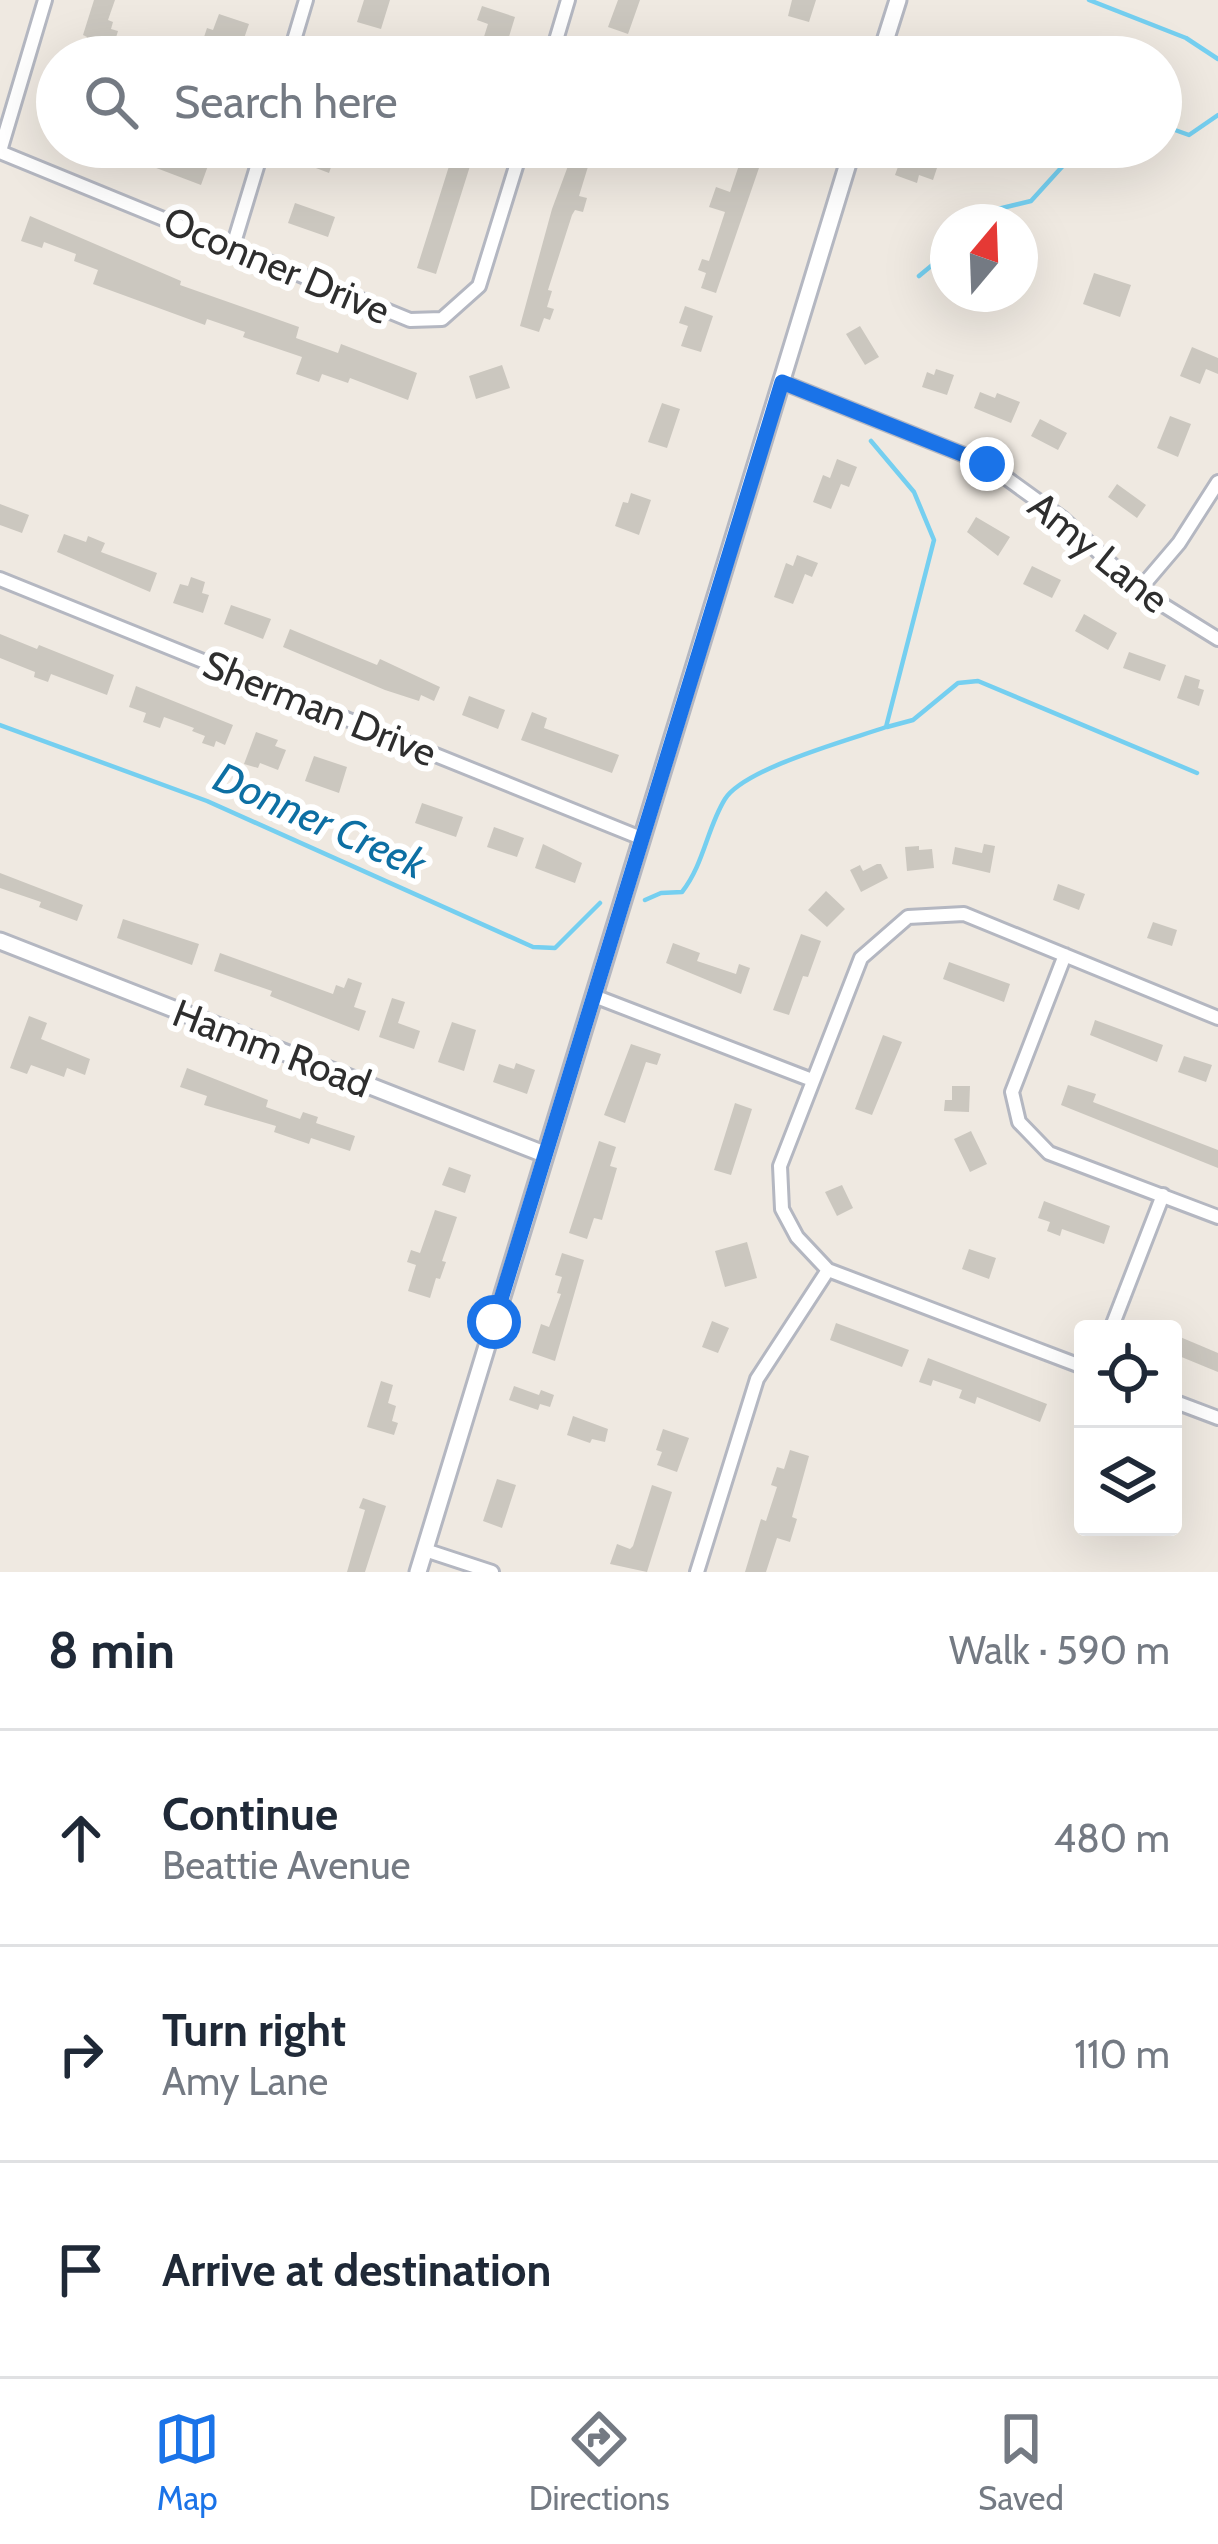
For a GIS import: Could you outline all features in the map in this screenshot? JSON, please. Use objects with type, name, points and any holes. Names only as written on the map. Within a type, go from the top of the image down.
[{"type":"street","points":[[0,152],[45,0]]},
{"type":"street","points":[[296,36],[307,0]]},
{"type":"street","points":[[557,36],[568,0]]},
{"type":"street","points":[[887,36],[898,0]]},
{"type":"street","name":"Oconner Drive","points":[[0,152],[36,167]]},
{"type":"street","name":"Oconner Drive","points":[[40,168],[410,320],[442,319],[479,286],[516,168]]},
{"type":"street","points":[[233,246],[256,168]]},
{"type":"street","points":[[418,1572],[847,168]]},
{"type":"street","name":"Amy Lane","points":[[782,382],[987,464],[1063,519],[1139,590],[1218,639]]},
{"type":"street","points":[[1139,590],[1179,543],[1218,482]]},
{"type":"street","name":"Sherman Drive","points":[[0,579],[641,838]]},
{"type":"street","points":[[1074,1364],[828,1270],[797,1237],[782,1208],[780,1166],[861,958],[908,917],[964,914],[1218,1018]]},
{"type":"street","name":"Hamm Road","points":[[0,941],[544,1154]]},
{"type":"street","points":[[1065,955],[1012,1092],[1018,1122],[1049,1153],[1218,1217]]},
{"type":"street","points":[[594,996],[812,1080]]},
{"type":"street","points":[[1114,1320],[1162,1195]]},
{"type":"street","points":[[697,1572],[757,1379],[828,1270]]},
{"type":"street","points":[[1182,1404],[1218,1418]]},
{"type":"street","points":[[425,1550],[492,1572]]},
{"type":"building","points":[[94,0],[115,0],[108,20],[113,22],[111,29],[118,31],[116,36],[83,35]]},
{"type":"building","points":[[364,0],[390,0],[381,29],[357,22]]},
{"type":"building","points":[[618,0],[640,0],[628,34],[608,27]]},
{"type":"building","points":[[792,0],[816,0],[809,22],[788,16]]},
{"type":"building","points":[[482,6],[515,17],[509,36],[484,36],[488,24],[477,20]]},
{"type":"building","points":[[219,14],[249,24],[245,36],[204,36],[207,28],[213,30]]},
{"type":"building","points":[[156,168],[207,168],[201,185]]},
{"type":"building","points":[[448,168],[469,168],[436,274],[417,268]]},
{"type":"building","points":[[567,168],[588,168],[579,196],[587,198],[583,212],[575,210],[572,215],[548,290],[552,291],[547,307],[554,309],[539,332],[520,326]]},
{"type":"building","points":[[738,168],[759,168],[716,293],[701,288],[706,273],[698,270],[702,259],[709,261],[725,212],[709,207],[716,187],[730,192]]},
{"type":"building","points":[[898,168],[937,168],[933,180],[919,175],[917,183],[895,175]]},
{"type":"building","points":[[295,203],[335,217],[328,237],[288,223]]},
{"type":"building","points":[[30,216],[181,281],[180,285],[299,327],[296,338],[338,353],[341,344],[417,373],[408,400],[350,378],[348,383],[322,374],[319,382],[296,374],[302,357],[243,337],[245,332],[207,319],[205,325],[93,284],[98,270],[74,261],[76,254],[44,242],[42,248],[21,241]]},
{"type":"building","points":[[1094,273],[1131,285],[1120,317],[1083,304]]},
{"type":"building","points":[[685,306],[713,316],[701,352],[681,346],[688,326],[679,323]]},
{"type":"building","points":[[860,326],[879,357],[865,365],[846,334]]},
{"type":"building","points":[[1192,347],[1218,358],[1218,374],[1206,369],[1200,384],[1180,376]]},
{"type":"building","points":[[502,365],[510,388],[476,399],[469,376]]},
{"type":"building","points":[[936,369],[954,375],[947,395],[922,387],[927,372],[934,375]]},
{"type":"building","points":[[980,392],[1020,402],[1011,423],[974,408]]},
{"type":"building","points":[[662,403],[680,409],[667,448],[648,442]]},
{"type":"building","points":[[1170,416],[1191,424],[1178,457],[1157,448]]},
{"type":"building","points":[[1040,419],[1067,433],[1058,450],[1031,436]]},
{"type":"building","points":[[837,459],[857,467],[849,487],[841,484],[831,509],[813,502],[823,475],[830,478]]},
{"type":"building","points":[[1117,484],[1146,505],[1137,518],[1108,497]]},
{"type":"building","points":[[631,493],[651,500],[639,535],[615,526]]},
{"type":"building","points":[[0,504],[29,515],[22,533],[0,525]]},
{"type":"building","points":[[976,517],[1010,537],[998,556],[967,532]]},
{"type":"building","points":[[64,534],[105,543],[101,552],[157,573],[150,592],[57,552]]},
{"type":"building","points":[[797,555],[818,563],[812,577],[805,574],[793,604],[774,597],[786,563],[793,566]]},
{"type":"building","points":[[1032,566],[1061,580],[1052,598],[1023,584]]},
{"type":"building","points":[[191,577],[205,582],[202,593],[209,595],[203,613],[173,603],[180,584],[188,586]]},
{"type":"building","points":[[231,605],[271,619],[263,639],[224,624]]},
{"type":"building","points":[[1084,614],[1117,633],[1108,650],[1075,631]]},
{"type":"building","points":[[290,629],[377,665],[380,659],[440,687],[434,701],[385,690],[283,647]]},
{"type":"building","points":[[0,634],[114,675],[107,695],[51,674],[48,682],[0,658]]},
{"type":"building","points":[[1129,652],[1166,665],[1160,681],[1123,668]]},
{"type":"building","points":[[1185,675],[1200,680],[1198,688],[1204,690],[1199,706],[1177,698]]},
{"type":"building","points":[[136,686],[233,725],[225,745],[202,743],[205,736],[192,731],[194,728],[164,717],[160,728],[143,722],[146,713],[129,707]]},
{"type":"building","points":[[469,696],[505,710],[498,729],[462,715]]},
{"type":"building","points":[[532,712],[547,718],[544,728],[619,755],[612,773],[521,740]]},
{"type":"building","points":[[256,732],[278,740],[275,746],[286,750],[278,770],[260,763],[258,768],[244,764]]},
{"type":"building","points":[[314,756],[347,767],[339,793],[305,781]]},
{"type":"building","points":[[422,803],[463,817],[456,837],[415,823]]},
{"type":"building","points":[[494,827],[524,838],[517,857],[487,847]]},
{"type":"building","points":[[543,844],[582,863],[575,883],[535,868]]},
{"type":"building","points":[[984,844],[995,846],[990,873],[952,864],[955,847],[982,853]]},
{"type":"building","points":[[919,846],[919,850],[932,849],[934,868],[907,871],[905,847]]},
{"type":"building","points":[[877,864],[888,878],[861,892],[850,870],[860,865],[863,871]]},
{"type":"building","points":[[0,873],[83,905],[77,921],[0,888]]},
{"type":"building","points":[[1058,884],[1085,894],[1079,910],[1053,900]]},
{"type":"building","points":[[826,891],[845,909],[827,927],[808,910]]},
{"type":"building","points":[[123,919],[199,944],[192,965],[117,938]]},
{"type":"building","points":[[1153,922],[1177,930],[1172,946],[1147,938]]},
{"type":"building","points":[[801,934],[821,941],[789,1015],[773,1010]]},
{"type":"building","points":[[673,943],[700,953],[697,961],[736,974],[739,964],[750,968],[741,994],[666,963]]},
{"type":"building","points":[[220,953],[333,994],[336,985],[344,988],[348,978],[362,983],[354,1007],[366,1011],[359,1031],[270,996],[272,991],[214,971]]},
{"type":"building","points":[[949,962],[1010,984],[1004,1002],[943,979]]},
{"type":"building","points":[[392,998],[405,1002],[398,1023],[420,1031],[414,1049],[379,1037]]},
{"type":"building","points":[[29,1016],[47,1023],[41,1039],[90,1059],[85,1075],[67,1068],[64,1077],[31,1065],[27,1074],[10,1068]]},
{"type":"building","points":[[1095,1020],[1163,1045],[1157,1062],[1090,1035]]},
{"type":"building","points":[[452,1022],[476,1030],[464,1071],[438,1062]]},
{"type":"building","points":[[883,1035],[902,1042],[872,1115],[855,1109]]},
{"type":"building","points":[[631,1044],[661,1054],[657,1065],[646,1062],[625,1123],[604,1115]]},
{"type":"building","points":[[1184,1056],[1212,1065],[1206,1082],[1178,1072]]},
{"type":"building","points":[[516,1063],[535,1070],[527,1094],[493,1082],[499,1064],[514,1069]]},
{"type":"building","points":[[187,1068],[268,1100],[266,1107],[300,1119],[303,1112],[318,1117],[316,1123],[355,1136],[350,1151],[311,1138],[309,1144],[274,1132],[276,1126],[204,1105],[207,1096],[180,1087]]},
{"type":"building","points":[[1068,1085],[1096,1094],[1093,1102],[1218,1150],[1218,1168],[1061,1105]]},
{"type":"building","points":[[952,1086],[970,1086],[969,1112],[944,1111],[945,1100],[952,1100]]},
{"type":"building","points":[[735,1103],[752,1109],[731,1175],[714,1170]]},
{"type":"building","points":[[971,1131],[987,1164],[970,1172],[954,1139]]},
{"type":"building","points":[[599,1141],[616,1147],[610,1166],[617,1168],[602,1220],[594,1218],[587,1239],[569,1233]]},
{"type":"building","points":[[449,1167],[471,1175],[465,1193],[442,1185]]},
{"type":"building","points":[[842,1185],[853,1208],[837,1216],[825,1192]]},
{"type":"building","points":[[1044,1201],[1110,1226],[1104,1244],[1062,1229],[1060,1236],[1047,1231],[1050,1222],[1038,1218]]},
{"type":"building","points":[[435,1210],[457,1217],[442,1261],[446,1262],[430,1298],[408,1291],[416,1265],[407,1262],[411,1250],[420,1253]]},
{"type":"building","points":[[747,1242],[757,1278],[725,1287],[715,1251]]},
{"type":"building","points":[[969,1249],[996,1258],[989,1279],[962,1269]]},
{"type":"building","points":[[562,1253],[584,1260],[555,1361],[532,1353],[541,1324],[549,1327],[561,1294],[557,1293],[562,1277],[555,1275]]},
{"type":"building","points":[[712,1321],[729,1328],[718,1353],[702,1347]]},
{"type":"building","points":[[836,1323],[909,1350],[902,1367],[830,1340]]},
{"type":"building","points":[[1182,1338],[1218,1353],[1218,1372],[1182,1357]]},
{"type":"building","points":[[928,1358],[1047,1404],[1040,1422],[977,1397],[975,1404],[959,1398],[962,1390],[933,1380],[931,1386],[919,1382]]},
{"type":"building","points":[[381,1381],[393,1385],[388,1403],[396,1406],[394,1435],[367,1427]]},
{"type":"building","points":[[514,1386],[554,1395],[550,1407],[540,1404],[538,1410],[509,1400]]},
{"type":"building","points":[[573,1416],[608,1429],[605,1442],[592,1439],[590,1443],[567,1435]]},
{"type":"building","points":[[663,1429],[689,1438],[677,1472],[657,1465]]},
{"type":"building","points":[[790,1450],[809,1456],[790,1542],[777,1538],[766,1572],[745,1572],[761,1519],[766,1521],[777,1487],[771,1485],[777,1467],[784,1469]]},
{"type":"building","points":[[497,1479],[516,1485],[502,1528],[483,1521]]},
{"type":"building","points":[[652,1485],[672,1492],[647,1572],[610,1564],[617,1544],[633,1546]]},
{"type":"building","points":[[363,1498],[386,1506],[365,1572],[347,1572],[365,1510],[359,1508]]},
{"type":"waterway","points":[[1089,0],[1181,36]]},
{"type":"waterway","points":[[1182,36],[1218,59]]},
{"type":"waterway","name":"Donner Creek","points":[[1182,132],[1189,135],[1218,115]]},
{"type":"waterway","name":"Donner Creek","points":[[1019,204],[1031,201],[1061,168]]},
{"type":"waterway","name":"Donner Creek","points":[[919,276],[930,267]]},
{"type":"waterway","name":"Donner Creek","points":[[645,900],[682,892],[719,810],[736,788],[799,756],[886,727],[934,540],[914,492],[871,441]]},
{"type":"waterway","points":[[887,727],[913,720],[958,683],[978,681],[1197,773]]},
{"type":"waterway","name":"Donner Creek","points":[[0,725],[207,801],[533,947],[555,948],[600,903]]},
{"type":"route","points":[[494,1322],[782,382],[987,464]]}]
